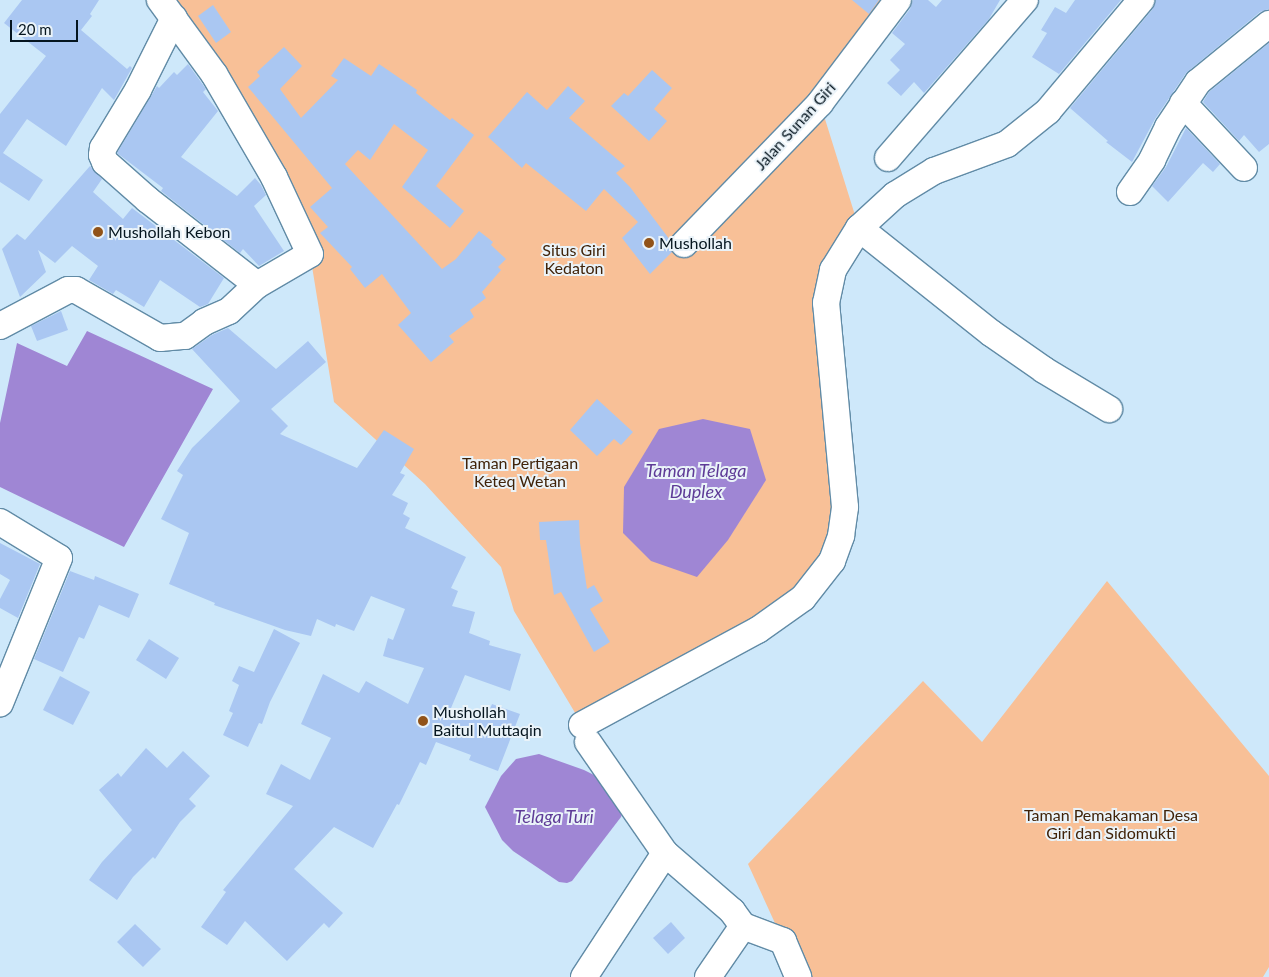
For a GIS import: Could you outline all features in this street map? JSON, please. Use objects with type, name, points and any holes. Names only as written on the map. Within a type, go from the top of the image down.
[{"type":"street","name":"Jalan Sunan Giri","points":[[684,244],[820,103],[898,0]]},
{"type":"street","points":[[888,158],[1025,0]]},
{"type":"street","points":[[798,977],[783,941],[743,926],[732,911],[665,853],[585,733],[758,630],[804,598],[832,562],[841,536],[845,506],[826,302],[833,270],[859,228],[895,195],[934,171],[1007,144],[1048,110],[1072,85],[1141,0]]},
{"type":"street","points":[[0,326],[68,290],[76,290],[160,338],[185,336],[204,322],[229,311],[257,285],[310,254],[274,177],[214,74],[167,9]]},
{"type":"street","points":[[167,9],[138,90],[103,148],[102,156],[105,162],[148,200],[257,285]]},
{"type":"street","points":[[1130,192],[1152,160],[1183,103],[1198,82],[1269,24]]},
{"type":"street","points":[[1183,103],[1244,168]]},
{"type":"street","points":[[859,228],[991,333],[1044,370],[1109,409]]},
{"type":"street","points":[[0,522],[59,558],[0,703]]},
{"type":"street","points":[[584,977],[665,853]]},
{"type":"street","points":[[708,977],[743,926]]},
{"type":"green space","name":"Situs Giri Kedaton","points":[[159,0],[895,0],[820,103],[859,228],[833,270],[841,536],[792,606],[577,716],[514,611],[501,567],[425,484],[334,402],[310,254]]},
{"type":"green space","name":"Taman Pemakaman Desa Giri dan Sidomukti","points":[[1107,581],[1269,776],[1269,967],[1263,977],[794,977],[796,969],[748,864],[923,681],[982,742]]},
{"type":"water","points":[[87,331],[213,389],[124,547],[0,487],[0,423],[17,343],[67,366]]},
{"type":"water","name":"Taman Telaga Duplex","points":[[703,419],[750,429],[766,480],[728,540],[697,577],[651,561],[623,533],[624,487],[659,429]]},
{"type":"water","name":"Telaga Turi","points":[[539,754],[584,770],[604,780],[623,811],[621,817],[572,881],[567,883],[559,882],[513,851],[502,840],[485,807],[501,776],[516,759]]},
{"type":"building","points":[[22,0],[99,0],[90,14],[92,16],[81,30],[127,69],[130,66],[132,68],[114,100],[102,88],[66,146],[27,119],[3,153],[43,180],[29,201],[0,182],[0,114],[46,56],[4,23]]},
{"type":"building","points":[[852,0],[879,0],[869,14]]},
{"type":"building","points":[[913,0],[928,0],[936,7],[942,0],[1000,0],[989,19],[924,93],[914,82],[901,96],[887,83],[900,70],[890,60],[905,44],[892,33],[910,9]]},
{"type":"building","points":[[1075,0],[1121,0],[1059,74],[1032,57],[1047,33],[1041,30],[1055,7],[1066,13]]},
{"type":"building","points":[[1156,0],[1269,0],[1269,9],[1260,12],[1186,73],[1155,119],[1132,162],[1106,142],[1108,141],[1070,108],[1152,10]]},
{"type":"building","points":[[213,5],[231,32],[216,43],[198,16]]},
{"type":"building","points":[[1269,43],[1269,144],[1259,152],[1244,135],[1239,141],[1203,102],[1209,92]]},
{"type":"building","points":[[284,47],[302,66],[280,89],[301,118],[338,80],[331,76],[344,58],[371,76],[379,64],[417,90],[416,93],[450,120],[452,118],[474,135],[436,186],[464,211],[450,228],[402,187],[428,150],[394,124],[370,160],[358,150],[345,164],[442,269],[456,259],[479,231],[493,242],[491,245],[506,259],[498,267],[501,270],[482,292],[486,298],[470,310],[474,317],[449,336],[454,342],[431,362],[398,325],[411,313],[382,274],[365,288],[350,269],[352,267],[320,233],[328,227],[310,207],[332,188],[248,87],[260,76],[257,72]]},
{"type":"building","points":[[188,64],[206,89],[203,92],[218,111],[181,157],[237,196],[255,178],[261,185],[266,195],[254,206],[284,251],[259,266],[243,249],[240,253],[161,191],[163,188],[117,153],[157,86],[159,88],[174,72],[177,75]]},
{"type":"building","points":[[652,70],[672,88],[654,109],[667,121],[649,141],[611,106],[624,93],[628,96]]},
{"type":"building","points":[[568,86],[585,101],[569,118],[625,166],[616,173],[630,187],[670,240],[672,252],[650,274],[622,238],[638,222],[604,189],[586,211],[526,163],[522,168],[488,137],[527,92],[547,110]]},
{"type":"building","points":[[1186,128],[1220,164],[1213,172],[1203,163],[1168,202],[1152,186],[1166,167]]},
{"type":"building","points":[[90,166],[102,179],[93,192],[123,219],[132,208],[224,278],[208,304],[200,307],[160,280],[144,307],[116,290],[113,294],[89,280],[98,266],[72,246],[55,263],[38,250],[46,272],[20,297],[2,249],[17,234],[25,240]]},
{"type":"building","points":[[61,311],[68,330],[37,341],[31,326]]},
{"type":"building","points":[[228,328],[276,369],[308,341],[326,362],[271,409],[288,426],[280,434],[357,468],[384,430],[414,449],[400,473],[405,475],[392,495],[408,503],[403,514],[410,518],[405,528],[466,557],[451,588],[458,591],[452,606],[475,612],[469,633],[490,641],[489,645],[521,654],[510,691],[465,675],[451,708],[485,720],[492,704],[520,714],[498,771],[469,760],[471,755],[436,742],[426,765],[420,762],[399,805],[397,804],[373,848],[334,827],[294,869],[343,913],[329,928],[324,923],[287,961],[245,921],[227,945],[201,927],[226,892],[223,890],[293,806],[266,794],[281,764],[310,780],[331,738],[301,724],[323,674],[359,693],[366,681],[408,704],[424,668],[383,656],[388,638],[393,640],[405,609],[371,596],[354,631],[336,624],[335,627],[317,619],[311,636],[285,630],[214,605],[215,603],[169,584],[189,533],[161,519],[183,475],[177,471],[192,448],[240,401],[192,349],[212,335]]},
{"type":"building","points":[[597,399],[633,432],[621,445],[614,439],[597,456],[570,430]]},
{"type":"building","points":[[579,520],[580,543],[587,589],[594,585],[603,601],[590,609],[610,642],[594,652],[561,592],[554,595],[546,540],[540,540],[539,522]]},
{"type":"building","points":[[0,543],[40,564],[18,618],[0,608],[0,599],[10,580],[0,574]]},
{"type":"building","points":[[70,571],[94,580],[95,576],[139,594],[129,618],[99,605],[84,639],[79,637],[63,672],[34,659]]},
{"type":"building","points":[[274,629],[300,643],[270,702],[262,724],[259,723],[248,747],[223,735],[233,713],[229,711],[239,685],[232,681],[239,666],[254,672]]},
{"type":"building","points":[[149,639],[179,658],[166,679],[136,660]]},
{"type":"building","points":[[60,676],[90,692],[73,725],[43,710]]},
{"type":"building","points":[[146,748],[167,768],[183,751],[210,776],[189,799],[196,806],[180,822],[155,859],[153,857],[133,877],[117,900],[89,880],[102,862],[132,830],[99,790],[118,773],[121,777]]},
{"type":"building","points":[[671,922],[685,938],[668,954],[653,938]]},
{"type":"building","points":[[135,924],[161,949],[143,967],[117,942]]},
{"type":"place","name":"Mushollah Kebon","points":[[98,232]]},
{"type":"place","name":"Mushollah","points":[[649,243]]},
{"type":"place","name":"Mushollah Baitul Muttaqin","points":[[423,721]]},
{"type":"park label","name":"Taman Pertigaan Keteq Wetan","points":[[520,472]]}]
